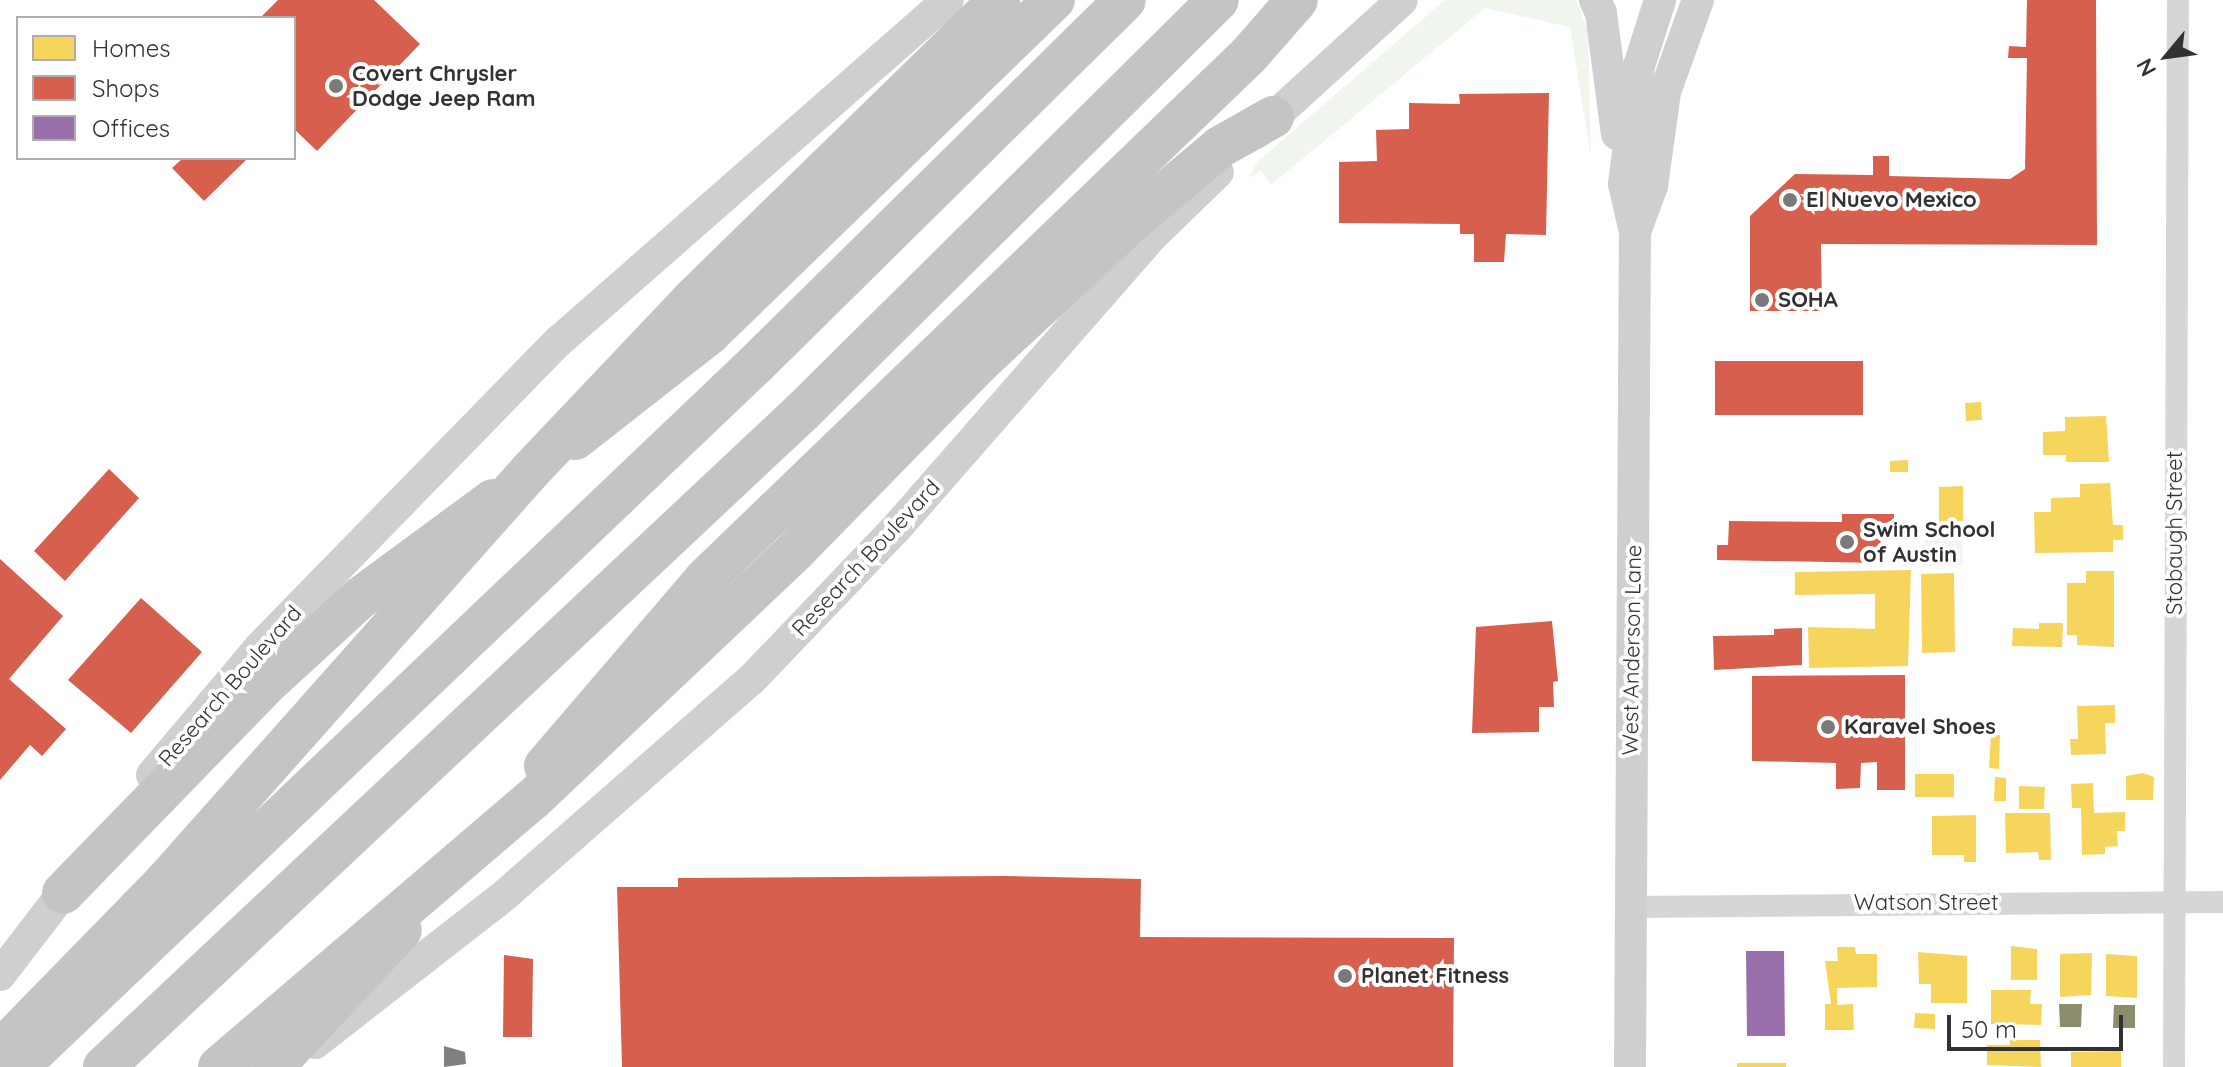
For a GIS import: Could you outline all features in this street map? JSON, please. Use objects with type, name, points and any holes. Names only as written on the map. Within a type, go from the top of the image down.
[{"type":"highway","points":[[0,1053],[165,882],[531,470],[693,299],[999,0]]},
{"type":"highway","points":[[63,893],[263,687],[360,598],[710,333],[1054,0]]},
{"type":"highway","points":[[17,1067],[756,364],[1125,0]]},
{"type":"highway","points":[[104,1067],[802,412],[1218,0]]},
{"type":"highway","points":[[273,1067],[378,956],[705,579],[1248,56],[1297,0]]},
{"type":"highway","points":[[219,1067],[533,799],[796,550],[979,363],[1131,222],[1220,147],[1273,117]]},
{"type":"main road","name":"Research Boulevard","points":[[0,975],[147,782],[260,647],[559,341],[948,0]]},
{"type":"main road","name":"Research Boulevard","points":[[284,1067],[505,895],[752,679],[899,525],[1151,237],[1273,117],[1402,0]]},
{"type":"main road","points":[[1595,0],[1601,13],[1624,184]]},
{"type":"main road","points":[[1661,0],[1672,22],[1674,58]]},
{"type":"main road","name":"West Anderson Lane","points":[[1630,1067],[1635,232],[1624,184],[1639,66],[1661,0]]},
{"type":"main road","points":[[1674,58],[1698,0]]},
{"type":"main road","name":"West Anderson Lane","points":[[1635,232],[1652,186],[1657,134],[1674,58]]},
{"type":"main road","points":[[0,1053],[17,1067]]},
{"type":"street","name":"Stobaugh Street","points":[[2174,1067],[2178,0]]},
{"type":"street","name":"Watson Street","points":[[1629,907],[2223,902]]},
{"type":"shaded area","points":[[1445,0],[1576,0],[1588,32],[1591,158],[1570,27],[1485,8],[1271,185],[1261,171],[1249,178],[1257,162]]},
{"type":"shaded area","points":[[1962,525],[1963,565],[1926,566],[1925,527]]},
{"type":"building: Homes","points":[[1981,402],[1982,420],[1966,421],[1965,403]]},
{"type":"building: Homes","points":[[2106,416],[2109,462],[2066,462],[2066,455],[2043,455],[2043,432],[2065,431],[2065,417]]},
{"type":"building: Homes","points":[[1908,460],[1908,472],[1890,472],[1890,461]]},
{"type":"building: Homes","points":[[2110,483],[2113,525],[2123,525],[2123,540],[2113,540],[2113,552],[2035,553],[2034,512],[2051,512],[2051,498],[2080,497],[2080,484]]},
{"type":"building: Homes","points":[[1963,486],[1963,521],[1939,522],[1939,487]]},
{"type":"building: Homes","points":[[1911,570],[1908,666],[1809,668],[1808,627],[1875,629],[1875,594],[1795,595],[1795,572]]},
{"type":"building: Homes","points":[[2086,571],[2114,571],[2114,647],[2077,645],[2077,635],[2067,635],[2067,583],[2086,583]]},
{"type":"building: Homes","points":[[1954,573],[1955,652],[1922,653],[1921,574]]},
{"type":"building: Homes","points":[[2039,623],[2063,623],[2062,647],[2012,646],[2013,628],[2039,629]]},
{"type":"building: Homes","points":[[2115,705],[2115,723],[2105,723],[2106,754],[2071,755],[2070,739],[2078,739],[2077,706]]},
{"type":"building: Homes","points":[[1991,735],[2000,735],[1999,769],[1989,768]]},
{"type":"building: Homes","points":[[2143,773],[2154,777],[2153,800],[2126,800],[2126,776]]},
{"type":"building: Homes","points":[[1915,774],[1954,774],[1954,797],[1915,797]]},
{"type":"building: Homes","points":[[1995,777],[2006,778],[2006,801],[1994,801]]},
{"type":"building: Homes","points":[[2093,783],[2094,813],[2125,812],[2125,831],[2117,831],[2118,846],[2105,847],[2105,854],[2082,855],[2081,808],[2072,808],[2071,784]]},
{"type":"building: Homes","points":[[2019,786],[2045,787],[2044,809],[2019,809]]},
{"type":"building: Homes","points":[[2005,813],[2050,813],[2051,860],[2039,860],[2038,852],[2006,853]]},
{"type":"building: Homes","points":[[1976,815],[1976,862],[1964,862],[1964,855],[1932,855],[1932,816]]},
{"type":"building: Homes","points":[[2011,946],[2037,949],[2037,980],[2011,980]]},
{"type":"building: Homes","points":[[1837,947],[1855,947],[1856,954],[1877,954],[1877,987],[1837,988],[1837,1005],[1853,1004],[1854,1030],[1825,1030],[1825,1004],[1831,1004],[1825,961],[1838,961]]},
{"type":"building: Homes","points":[[1918,952],[1967,956],[1967,1003],[1931,1003],[1931,984],[1919,984]]},
{"type":"building: Homes","points":[[2092,953],[2091,995],[2060,997],[2060,954]]},
{"type":"building: Homes","points":[[2106,954],[2137,956],[2137,998],[2106,996]]},
{"type":"building: Homes","points":[[1991,990],[2031,990],[2030,1004],[2042,1004],[2041,1025],[1991,1024]]},
{"type":"building: Homes","points":[[1915,1013],[1935,1014],[1935,1029],[1914,1028]]},
{"type":"building: Homes","points":[[2010,1040],[2040,1040],[2041,1067],[1987,1065],[1987,1045],[2010,1045]]},
{"type":"building: Homes","points":[[2121,1051],[2121,1067],[2071,1067],[2071,1052]]},
{"type":"building: Homes","points":[[1737,1063],[1786,1063],[1786,1067],[1737,1067]]},
{"type":"building: Shops","name":"Covert Chrysler Dodge Jeep Ram","points":[[278,0],[374,0],[420,44],[317,151],[296,131],[296,16],[262,16]]},
{"type":"building: Shops","points":[[2027,0],[2096,0],[2097,245],[1821,244],[1822,311],[1750,311],[1750,216],[1795,174],[1873,175],[1873,156],[1889,156],[1889,176],[2010,179],[2025,169],[2027,58],[2008,58],[2009,46],[2026,47]]},
{"type":"building: Shops","points":[[1549,93],[1546,235],[1506,234],[1504,262],[1474,262],[1474,234],[1460,234],[1460,224],[1339,223],[1339,162],[1377,161],[1376,130],[1409,129],[1409,103],[1460,104],[1459,94]]},
{"type":"building: Shops","points":[[181,160],[246,160],[204,201],[172,168]]},
{"type":"building: Shops","points":[[1715,361],[1863,361],[1863,415],[1715,415]]},
{"type":"building: Shops","points":[[109,469],[139,498],[65,581],[34,551]]},
{"type":"building: Shops","points":[[1842,514],[1894,514],[1894,533],[1881,533],[1880,563],[1717,560],[1717,545],[1728,545],[1729,521],[1842,522]]},
{"type":"building: Shops","points":[[0,559],[63,616],[9,679],[66,729],[42,756],[30,745],[0,780]]},
{"type":"building: Shops","points":[[141,598],[202,652],[131,733],[68,680]]},
{"type":"building: Shops","points":[[1552,621],[1558,681],[1553,682],[1554,707],[1539,707],[1539,732],[1472,733],[1476,627]]},
{"type":"building: Shops","points":[[1802,628],[1802,665],[1714,670],[1713,636],[1774,635],[1774,629]]},
{"type":"building: Shops","name":"Karavel Shoes","points":[[1905,675],[1905,790],[1877,790],[1877,762],[1861,763],[1860,788],[1836,789],[1836,763],[1752,761],[1752,676]]},
{"type":"building: Shops","points":[[1005,876],[1141,879],[1140,937],[1454,938],[1453,1067],[622,1067],[617,887],[678,887],[678,878]]},
{"type":"building: Shops","points":[[504,955],[533,959],[532,1037],[503,1037]]},
{"type":"building: Offices","points":[[1746,951],[1784,951],[1785,1036],[1747,1036]]},
{"type":"building: Industry","points":[[2059,1004],[2082,1004],[2081,1027],[2060,1027]]},
{"type":"building: Industry","points":[[2114,1005],[2135,1005],[2135,1028],[2113,1028]]},
{"type":"building: Other","points":[[444,1046],[465,1052],[466,1064],[444,1067]]},
{"type":"place","name":"Covert Chrysler Dodge Jeep Ram","points":[[336,86]]},
{"type":"place","name":"El Nuevo Mexico","points":[[1790,200]]},
{"type":"place","name":"SOHA","points":[[1762,300]]},
{"type":"place","name":"Swim School of Austin","points":[[1847,542]]},
{"type":"place","name":"Karavel Shoes","points":[[1828,727]]},
{"type":"place","name":"Planet Fitness","points":[[1345,976]]}]
